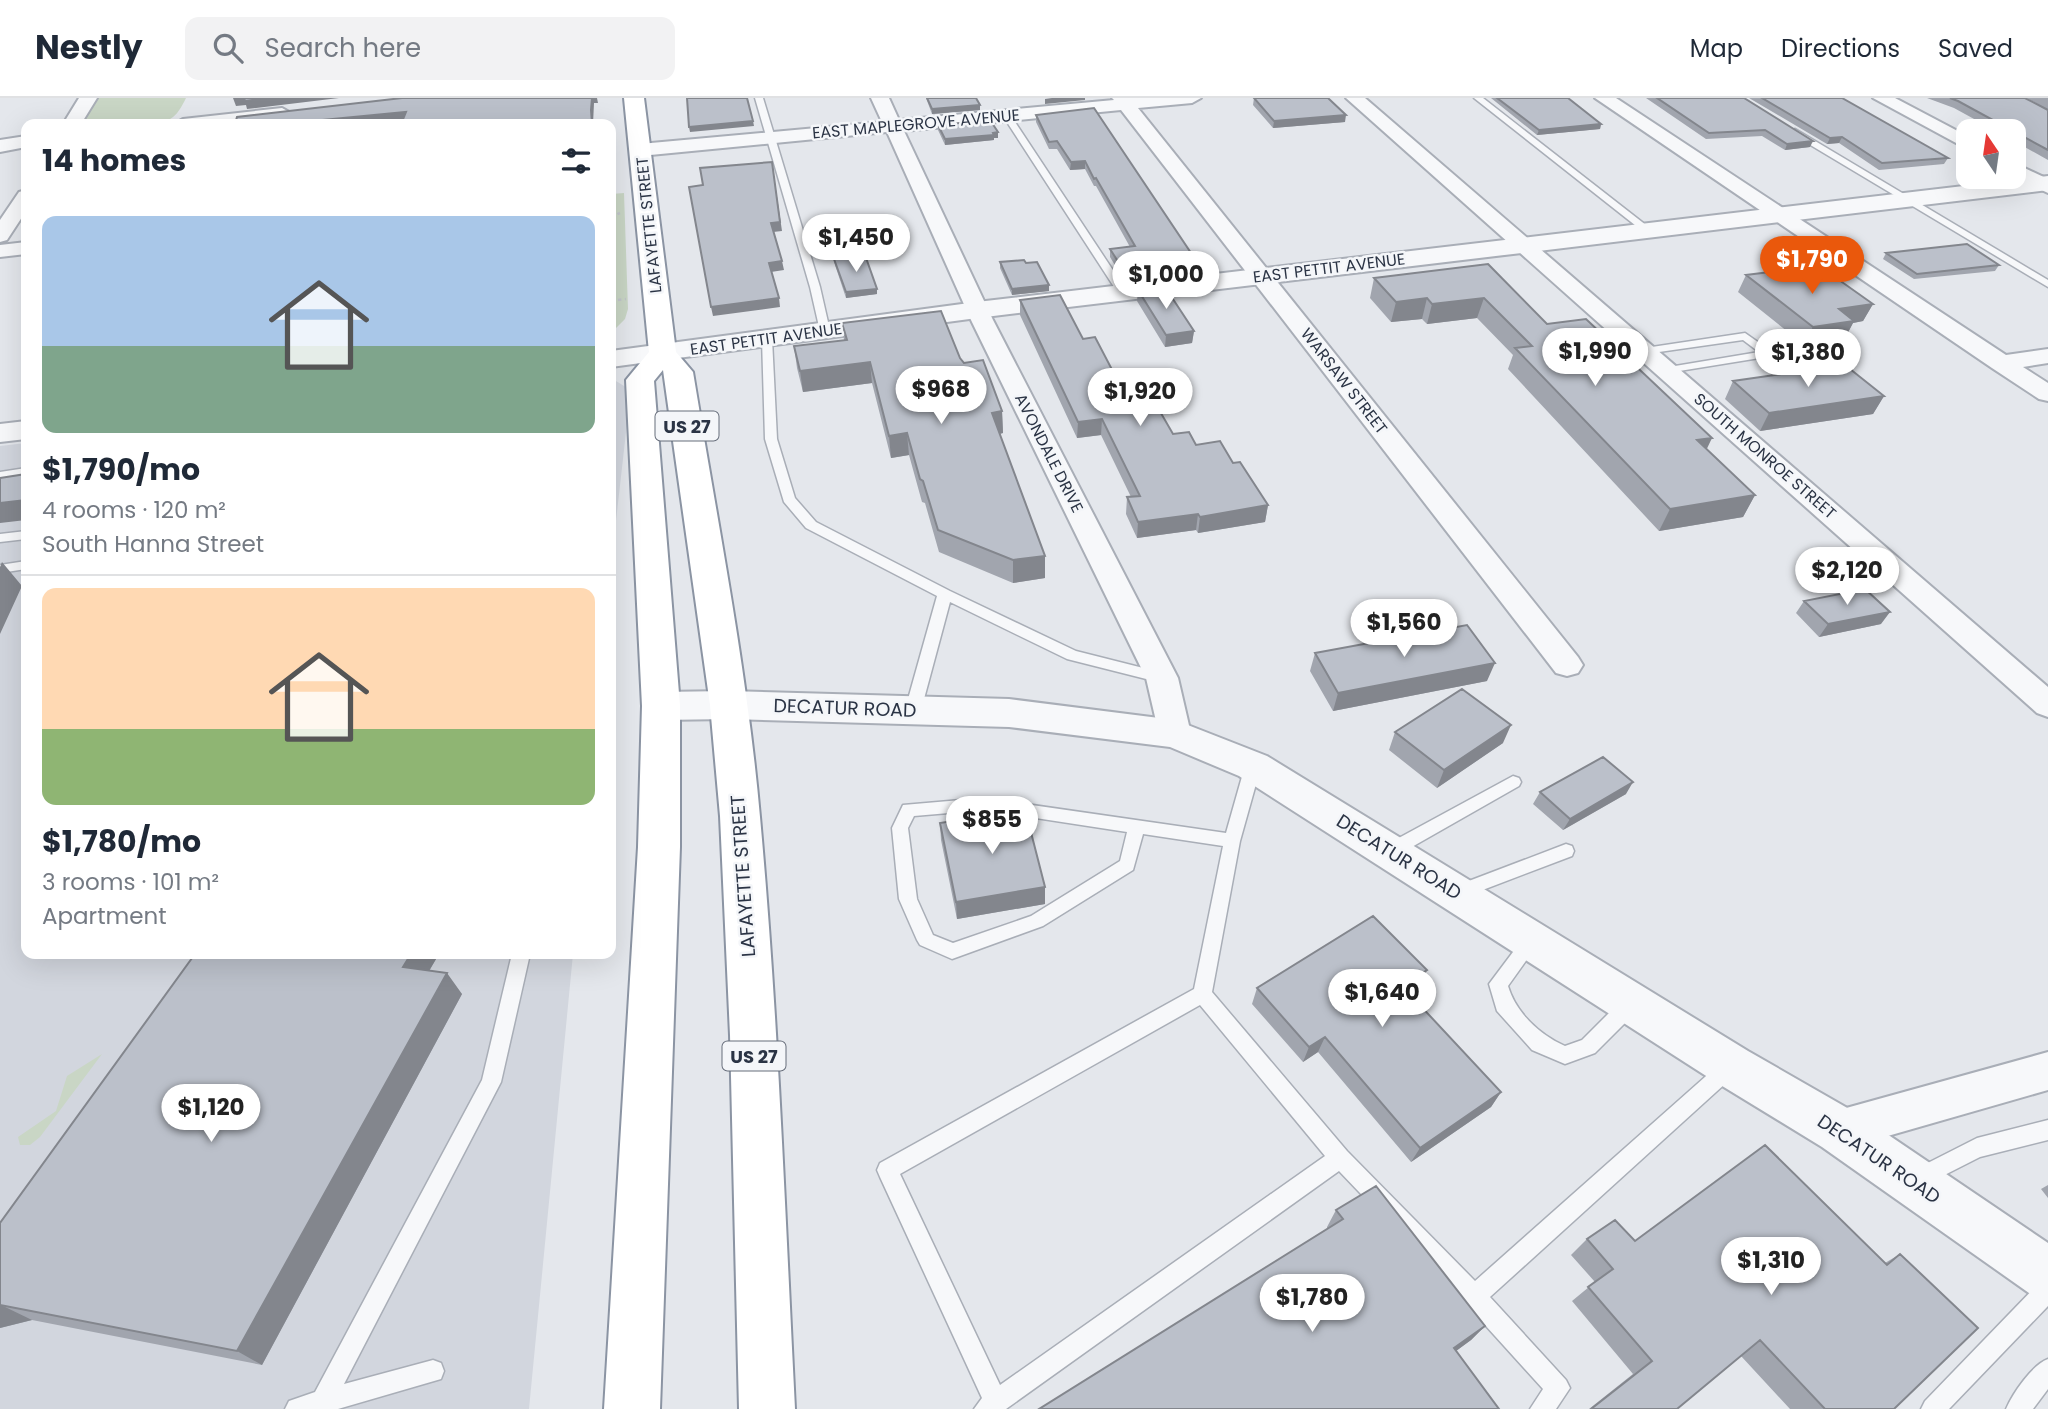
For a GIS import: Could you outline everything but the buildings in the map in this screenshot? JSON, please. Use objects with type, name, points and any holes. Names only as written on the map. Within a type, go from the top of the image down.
[{"type":"highway","name":"LAFAYETTE STREET","points":[[634,98],[663,353],[680,372],[729,705],[740,816],[754,1035],[767,1409]]},
{"type":"highway","name":"US 27","points":[[632,1409],[659,847],[661,706],[640,380],[663,353]]},
{"type":"street","points":[[75,119],[88,98]]},
{"type":"street","name":"AVONDALE DRIVE","points":[[880,98],[977,310],[1162,678],[1175,734]]},
{"type":"street","name":"EAST MAPLEGROVE AVENUE","points":[[640,150],[1007,116],[1124,101],[1192,98]]},
{"type":"street","name":"SOUTH MONROE STREET","points":[[1355,98],[2048,705]]},
{"type":"street","points":[[1604,98],[2048,394]]},
{"type":"street","points":[[1882,98],[1956,138]]},
{"type":"street","name":"WARSAW STREET","points":[[1124,101],[1567,665]]},
{"type":"street","points":[[183,119],[300,110]]},
{"type":"street","points":[[0,133],[21,142]]},
{"type":"street","points":[[0,146],[21,143]]},
{"type":"street","points":[[2026,175],[2046,184]]},
{"type":"street","name":"EAST PETTIT AVENUE","points":[[616,358],[977,310],[2046,184]]},
{"type":"street","points":[[0,236],[21,204]]},
{"type":"street","points":[[0,251],[21,249]]},
{"type":"street","points":[[2000,363],[2048,356]]},
{"type":"street","points":[[0,433],[21,431]]},
{"type":"street","name":"DECATUR ROAD","points":[[661,706],[729,705],[1009,713],[1175,734],[1253,766],[1633,1002],[1731,1066],[1839,1130],[2048,1274]]},
{"type":"street","points":[[1839,1130],[2048,1071]]},
{"type":"lane","points":[[759,98],[825,331]]},
{"type":"lane","points":[[1478,98],[1648,231]]},
{"type":"lane","points":[[1007,116],[1123,293]]},
{"type":"lane","points":[[1782,124],[2048,284]]},
{"type":"lane","points":[[1645,351],[1745,336],[1768,354],[1667,370]]},
{"type":"lane","points":[[766,339],[771,439],[789,499],[811,525],[1072,655],[1162,678]]},
{"type":"lane","points":[[0,476],[21,473]]},
{"type":"lane","points":[[0,538],[21,536]]},
{"type":"lane","points":[[0,569],[21,566]]},
{"type":"lane","points":[[913,710],[945,594]]},
{"type":"lane","points":[[1253,766],[1232,841],[1202,994],[887,1170],[991,1405],[1340,1158]]},
{"type":"lane","points":[[1390,851],[1513,782]]},
{"type":"lane","points":[[1138,827],[1127,865],[1037,921],[952,951],[926,940],[908,899],[900,828],[909,810],[984,804],[1232,841]]},
{"type":"lane","points":[[1457,893],[1566,851]]},
{"type":"lane","points":[[1532,939],[1498,984],[1504,1005],[1539,1044],[1565,1055],[1588,1047],[1633,1002]]},
{"type":"lane","points":[[323,1401],[491,1082],[520,959]]},
{"type":"lane","points":[[1202,994],[1340,1158],[1475,1296],[1558,1388],[1542,1409]]},
{"type":"lane","points":[[1475,1296],[1731,1066]]},
{"type":"lane","points":[[1914,1181],[1977,1148],[2048,1130]]},
{"type":"lane","points":[[1933,1409],[2048,1290]]},
{"type":"lane","points":[[2018,1409],[2048,1370]]},
{"type":"lane","points":[[297,1409],[433,1371]]},
{"type":"path","points":[[616,215],[620,213]]},
{"type":"path","points":[[616,300],[626,299]]},
{"type":"shaded area","points":[[616,381],[629,389],[616,521]]},
{"type":"shaded area","points":[[21,444],[21,959],[573,959],[529,1409],[0,1409],[0,446]]},
{"type":"green space","points":[[96,98],[186,98],[175,116],[169,119],[83,119]]},
{"type":"green space","points":[[624,193],[628,309],[625,319],[616,328],[616,194]]},
{"type":"green space","points":[[102,1054],[40,1137],[30,1145],[20,1145],[18,1137],[56,1111],[67,1076]]}]
